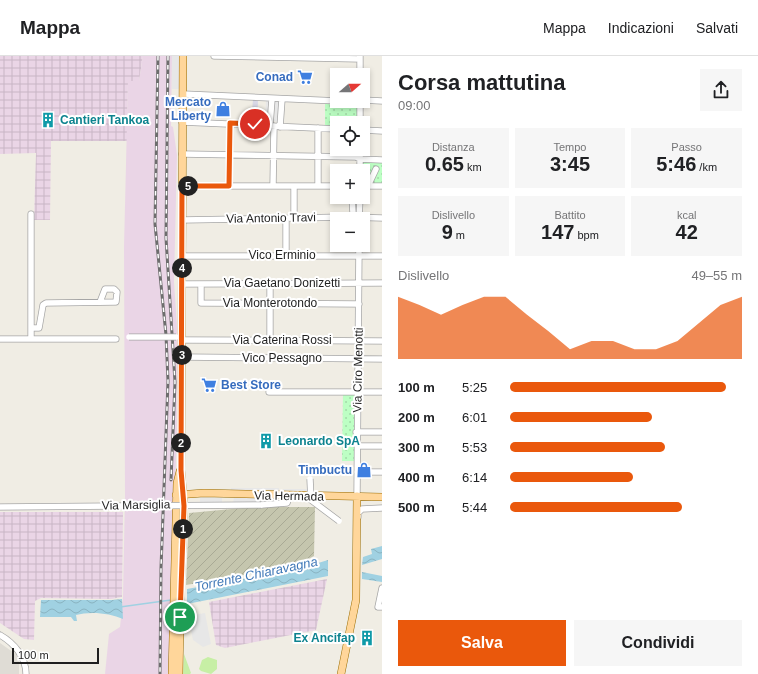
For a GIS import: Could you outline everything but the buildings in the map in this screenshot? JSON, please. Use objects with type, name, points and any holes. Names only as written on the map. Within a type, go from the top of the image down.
[{"type":"main road","points":[[179,674],[182,358],[179,339],[182,284],[183,56]]},
{"type":"main road","points":[[180,482],[197,494]]},
{"type":"main road","points":[[172,674],[180,494]]},
{"type":"main road","name":"Via Hermada","points":[[180,494],[382,497]]},
{"type":"main road","points":[[341,674],[356,600],[357,496]]},
{"type":"street","points":[[214,56],[360,57],[360,68]]},
{"type":"street","points":[[183,94],[282,100],[330,101]]},
{"type":"street","points":[[272,99],[275,126],[273,186]]},
{"type":"street","points":[[275,126],[282,100]]},
{"type":"street","points":[[370,101],[382,101]]},
{"type":"street","points":[[182,122],[330,129]]},
{"type":"street","points":[[229,186],[230,123]]},
{"type":"street","points":[[318,128],[318,186]]},
{"type":"street","points":[[370,130],[382,131]]},
{"type":"street","points":[[182,154],[356,157],[360,159],[382,160]]},
{"type":"street","points":[[360,159],[360,164]]},
{"type":"street","points":[[370,178],[376,169]]},
{"type":"street","points":[[182,186],[330,186]]},
{"type":"street","points":[[294,186],[294,218]]},
{"type":"street","points":[[370,186],[382,186]]},
{"type":"street","points":[[31,214],[31,338]]},
{"type":"street","points":[[286,218],[286,255]]},
{"type":"street","name":"Via Antonio Travi","points":[[182,220],[330,218]]},
{"type":"street","name":"Via Antonio Travi","points":[[370,218],[382,218]]},
{"type":"street","name":"Via Ciro Menotti","points":[[357,496],[356,432],[360,252]]},
{"type":"street","name":"Vico Erminio","points":[[182,256],[382,256]]},
{"type":"street","points":[[270,283],[270,340]]},
{"type":"street","name":"Via Gaetano Donizetti","points":[[182,284],[382,283]]},
{"type":"street","name":"Via Monterotondo","points":[[201,284],[201,303],[359,304]]},
{"type":"street","points":[[30,328],[39,328],[43,305],[46,303],[116,302],[117,292],[110,288],[105,289],[100,302]]},
{"type":"street","name":"Via Caterina Rossi","points":[[129,337],[179,339],[382,341]]},
{"type":"street","points":[[0,338],[116,339]]},
{"type":"street","name":"Vico Pessagno","points":[[182,358],[382,359]]},
{"type":"street","points":[[269,392],[382,392]]},
{"type":"street","points":[[356,432],[382,432]]},
{"type":"street","points":[[357,446],[382,446]]},
{"type":"street","points":[[357,472],[382,472]]},
{"type":"street","points":[[310,479],[311,500],[340,521]]},
{"type":"street","name":"Via Marsiglia","points":[[0,507],[261,505],[287,503],[290,495]]},
{"type":"street","points":[[357,539],[359,511],[365,508],[382,508]]},
{"type":"street","points":[[382,588],[378,607],[382,607]]},
{"type":"street","points":[[0,635],[15,646],[22,656],[26,674]]},
{"type":"shaded area","points":[[0,56],[143,56],[139,81],[128,81],[127,141],[51,141],[50,220],[34,220],[36,153],[0,154]]},
{"type":"shaded area","points":[[143,56],[172,56],[171,126],[173,127],[177,155],[174,282],[178,341],[178,398],[169,674],[105,674],[109,634],[120,627],[123,598],[125,496],[124,247],[128,81],[139,81]]},
{"type":"shaded area","points":[[172,56],[181,56],[180,89],[172,89]]},
{"type":"shaded area","points":[[253,99],[258,101],[257,121],[252,122]]},
{"type":"shaded area","points":[[266,99],[270,99],[269,123],[265,123]]},
{"type":"shaded area","points":[[275,101],[279,102],[278,122],[274,121]]},
{"type":"shaded area","points":[[231,488],[279,488],[279,491],[231,492]]},
{"type":"shaded area","points":[[283,489],[308,489],[309,491],[283,491]]},
{"type":"shaded area","points":[[200,496],[222,498],[222,502],[200,502]]},
{"type":"shaded area","points":[[234,498],[280,498],[279,502],[233,503]]},
{"type":"shaded area","points":[[253,507],[315,507],[314,556],[306,560],[273,570],[186,585],[189,513]]},
{"type":"shaded area","points":[[0,512],[123,512],[122,597],[111,599],[41,598],[35,601],[34,640],[24,639],[0,623]]},
{"type":"shaded area","points":[[327,579],[316,630],[225,648],[216,645],[209,602]]},
{"type":"shaded area","points":[[205,613],[211,644],[203,647],[193,640],[188,616]]},
{"type":"shaded area","points":[[0,643],[17,655],[19,660],[19,674],[0,674]]},
{"type":"green space","points":[[325,104],[330,104],[330,108],[358,108],[357,116],[330,116],[330,126],[325,126]]},
{"type":"green space","points":[[362,160],[382,161],[382,185],[370,184],[370,164],[362,164]]},
{"type":"green space","points":[[343,394],[354,394],[354,461],[342,461]]},
{"type":"green space","points":[[184,654],[191,673],[190,674],[183,674]]},
{"type":"green space","points":[[208,657],[217,660],[217,669],[211,674],[199,669],[202,660]]},
{"type":"water","points":[[382,546],[382,559],[362,565],[363,557],[372,554],[371,549]]},
{"type":"water","name":"Torrente Chiaravagna","points":[[328,560],[328,576],[187,604],[187,589],[305,567]]},
{"type":"water","points":[[362,572],[382,576],[382,582],[362,579]]},
{"type":"water","points":[[122,599],[123,619],[100,613],[76,615],[77,621],[74,621],[71,617],[40,617],[41,600]]},
{"type":"waterway","name":"Torrente Chiaravagna","points":[[120,607],[171,600]]},
{"type":"railway","points":[[158,56],[155,224],[166,335],[168,381],[161,568],[160,674]]},
{"type":"railway","points":[[168,56],[166,238],[175,382],[171,480]]},
{"type":"place","name":"Conad","points":[[305,77]]},
{"type":"place","name":"Mercato Liberty","points":[[223,109]]},
{"type":"place","name":"Cantieri Tankoa","points":[[48,120]]},
{"type":"place","name":"Best Store","points":[[209,385]]},
{"type":"place","name":"Leonardo SpA","points":[[266,441]]},
{"type":"place","name":"Timbuctu","points":[[364,470]]},
{"type":"place","name":"Ex Ancifap","points":[[367,638]]},
{"type":"route","points":[[180,617],[180,578],[184,506],[181,470],[182,186],[229,186],[230,123],[255,124]]}]
